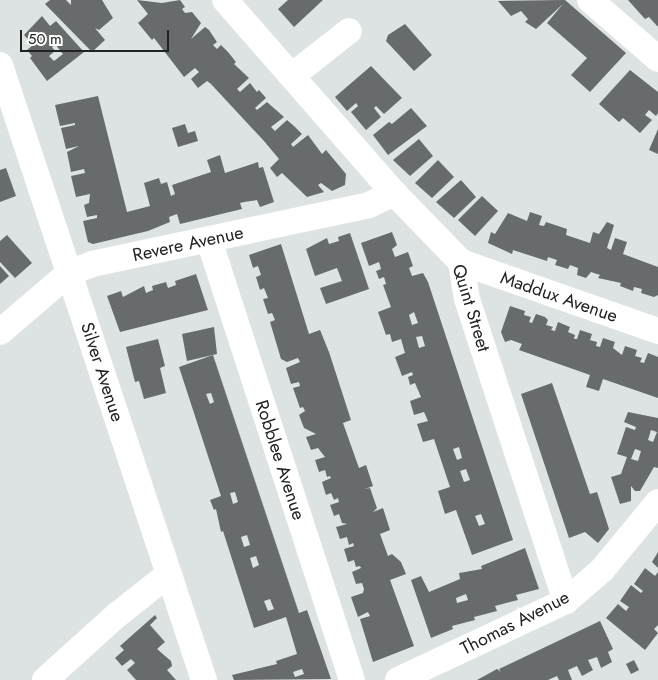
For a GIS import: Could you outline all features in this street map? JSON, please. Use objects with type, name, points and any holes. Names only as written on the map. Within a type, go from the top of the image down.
[{"type":"street","name":"Quint Street","points":[[225,0],[394,193],[460,262],[467,300],[566,601]]},
{"type":"street","points":[[590,0],[658,59]]},
{"type":"street","points":[[292,75],[349,31]]},
{"type":"street","name":"Silver Avenue","points":[[0,64],[204,680]]},
{"type":"street","name":"Revere Avenue","points":[[0,332],[69,273],[92,264],[369,205],[394,193]]},
{"type":"street","name":"Robblee Avenue","points":[[208,240],[352,680]]},
{"type":"street","name":"Maddux Avenue","points":[[460,262],[658,331]]},
{"type":"street","name":"Thomas Avenue","points":[[398,680],[566,601],[602,570],[658,502]]},
{"type":"street","points":[[45,680],[117,615],[169,574]]},
{"type":"building","points":[[50,0],[66,0],[71,5],[71,0],[102,0],[113,18],[99,30],[95,28],[105,40],[92,52],[45,4]]},
{"type":"building","points":[[137,0],[162,3],[180,0],[185,7],[182,9],[185,13],[192,12],[201,23],[191,39],[205,27],[209,30],[217,42],[213,45],[217,49],[221,45],[236,62],[234,64],[249,78],[237,89],[240,92],[250,83],[257,92],[259,90],[266,98],[255,108],[257,110],[267,102],[284,117],[271,127],[275,131],[287,120],[294,126],[302,134],[291,144],[293,147],[308,135],[322,154],[326,150],[346,174],[345,185],[332,191],[321,183],[318,185],[324,192],[307,197],[282,173],[277,177],[270,168],[279,159],[264,141],[211,84],[207,81],[198,88],[191,79],[199,72],[195,68],[184,77],[154,38],[152,40],[138,23],[148,14]]},
{"type":"building","points":[[288,0],[323,0],[294,27],[278,9]]},
{"type":"building","points":[[565,0],[626,53],[590,92],[571,75],[587,58],[547,23],[563,4],[536,29],[525,22],[528,19],[521,11],[511,16],[498,1]]},
{"type":"building","points":[[628,0],[658,0],[658,27],[649,17],[645,19]]},
{"type":"building","points":[[42,16],[50,26],[56,21],[84,52],[47,81],[30,58],[32,56],[27,50],[33,45],[24,35]],"holes":[[[55,44],[63,54],[54,61],[49,56],[55,51],[52,47]]]},
{"type":"building","points":[[405,24],[432,55],[414,71],[386,41],[388,35]]},
{"type":"building","points":[[371,66],[402,98],[384,114],[376,106],[374,108],[381,117],[366,130],[351,112],[358,106],[356,103],[347,111],[335,97]]},
{"type":"building","points":[[630,70],[658,92],[658,113],[656,116],[649,110],[645,115],[652,120],[640,133],[623,118],[619,122],[599,104]]},
{"type":"building","points":[[98,96],[127,212],[150,206],[144,183],[159,178],[161,184],[167,182],[171,196],[175,194],[172,185],[211,172],[207,160],[220,155],[225,173],[258,162],[259,168],[263,167],[274,202],[260,207],[257,200],[244,202],[240,203],[242,209],[180,224],[177,214],[169,217],[170,222],[148,231],[93,244],[88,242],[83,221],[97,218],[97,215],[87,217],[84,205],[89,203],[90,194],[76,197],[71,176],[85,173],[84,169],[71,172],[67,152],[79,146],[66,149],[61,128],[75,125],[75,123],[60,126],[55,105]]},
{"type":"building","points":[[411,108],[427,126],[388,155],[373,135],[389,122],[392,124]]},
{"type":"building","points":[[185,124],[188,133],[195,131],[198,141],[178,147],[172,128]]},
{"type":"building","points":[[658,129],[658,154],[649,150]]},
{"type":"building","points":[[419,139],[433,156],[410,176],[393,160]]},
{"type":"building","points":[[438,160],[454,177],[432,198],[415,183]]},
{"type":"building","points":[[6,168],[16,196],[0,202],[0,170]]},
{"type":"building","points":[[461,180],[476,197],[454,218],[436,202]]},
{"type":"building","points":[[482,196],[498,211],[475,236],[458,220]]},
{"type":"building","points":[[530,212],[542,216],[539,225],[544,226],[546,222],[567,229],[566,235],[590,243],[593,232],[599,234],[607,222],[614,225],[607,248],[611,250],[615,238],[627,242],[623,254],[658,267],[658,295],[654,297],[641,293],[642,289],[634,287],[633,291],[620,286],[621,283],[598,278],[600,275],[591,272],[586,278],[577,275],[578,268],[570,265],[568,269],[555,265],[557,260],[548,257],[547,261],[513,250],[512,254],[488,243],[491,232],[495,234],[508,213],[527,221]]},
{"type":"building","points":[[392,232],[397,245],[392,249],[395,257],[408,252],[413,266],[409,268],[412,276],[423,273],[428,282],[513,540],[472,555],[456,510],[445,514],[438,491],[450,487],[434,439],[423,442],[417,424],[428,421],[424,412],[414,415],[410,401],[421,397],[415,383],[410,385],[408,377],[413,375],[412,372],[402,376],[395,357],[405,353],[401,339],[392,342],[390,334],[386,335],[378,312],[391,307],[383,285],[386,284],[384,277],[379,279],[376,271],[381,269],[379,262],[369,266],[361,243]],"holes":[[[414,312],[418,323],[412,325],[409,315]],[[422,336],[425,346],[419,348],[416,337]],[[459,447],[462,458],[457,460],[453,449]],[[466,469],[470,480],[464,482],[460,471]],[[481,514],[485,524],[479,526],[475,516]]]},
{"type":"building","points":[[350,233],[369,289],[326,304],[320,288],[342,281],[337,268],[315,276],[306,249],[327,238],[329,244],[339,241],[338,237]]},
{"type":"building","points":[[7,235],[32,263],[15,278],[0,262],[0,241]]},
{"type":"building","points":[[281,244],[309,334],[320,330],[329,352],[351,420],[343,423],[359,468],[366,465],[373,486],[365,489],[370,488],[377,508],[373,512],[383,508],[390,530],[380,534],[388,556],[392,554],[401,562],[406,574],[390,580],[414,646],[373,662],[360,619],[370,616],[368,612],[358,617],[351,597],[363,593],[362,583],[356,584],[352,572],[361,568],[360,566],[356,567],[354,560],[348,562],[344,549],[354,546],[353,543],[349,545],[347,537],[340,539],[336,527],[347,524],[342,523],[339,514],[334,516],[330,505],[339,502],[338,498],[334,500],[331,493],[326,495],[322,482],[331,478],[330,476],[327,477],[325,470],[319,472],[315,460],[325,457],[318,448],[311,450],[306,437],[316,434],[304,428],[299,415],[305,411],[303,407],[300,408],[293,388],[300,386],[299,382],[291,384],[286,368],[300,362],[298,358],[287,362],[281,359],[270,322],[275,320],[272,313],[268,314],[263,299],[268,298],[264,288],[260,290],[256,277],[261,275],[258,266],[253,268],[249,255]]},
{"type":"building","points":[[0,266],[9,276],[0,284]]},
{"type":"building","points":[[196,274],[208,310],[120,332],[107,296],[121,291],[123,297],[144,286],[146,293],[153,290],[152,286],[166,282],[168,288],[176,285],[175,281]]},
{"type":"building","points":[[510,306],[525,311],[524,315],[531,317],[529,322],[532,323],[536,314],[545,317],[548,320],[546,325],[553,327],[551,330],[555,331],[558,322],[570,327],[568,332],[575,335],[574,339],[577,339],[580,330],[592,334],[590,340],[597,342],[596,346],[600,347],[603,338],[615,342],[613,348],[622,355],[625,346],[637,350],[635,356],[642,358],[640,362],[644,363],[648,353],[658,357],[658,398],[603,379],[599,391],[586,387],[590,375],[519,350],[522,344],[511,340],[505,342],[501,332]]},
{"type":"building","points":[[214,327],[217,354],[187,361],[182,334]]},
{"type":"building","points":[[158,339],[165,366],[160,368],[166,393],[144,399],[139,381],[135,382],[126,347]]},
{"type":"building","points":[[213,355],[299,613],[307,610],[331,679],[234,680],[232,675],[277,664],[276,661],[297,654],[286,617],[254,628],[223,531],[221,532],[216,509],[214,510],[210,500],[221,496],[179,367]],"holes":[[[211,393],[214,402],[210,404],[206,394]],[[235,492],[238,502],[233,504],[230,493]],[[247,535],[250,545],[244,547],[241,537]],[[256,556],[259,565],[253,568],[250,558]],[[270,599],[274,609],[268,611],[264,601]],[[302,669],[304,674],[295,677],[293,672]]]},
{"type":"building","points":[[552,383],[590,494],[597,492],[609,529],[598,543],[585,532],[569,538],[521,394]]},
{"type":"building","points":[[628,412],[658,418],[658,468],[654,467],[640,491],[635,491],[631,486],[631,501],[620,504],[611,477],[621,474],[627,457],[617,454],[626,427],[635,430],[636,427],[624,422]],"holes":[[[651,430],[657,432],[653,442],[648,440]],[[635,449],[641,451],[638,461],[631,459]]]},
{"type":"building","points":[[525,548],[539,589],[516,595],[518,600],[495,606],[497,611],[474,617],[475,620],[452,626],[453,629],[431,638],[411,580],[421,576],[429,592],[460,579],[459,573],[482,569],[481,566]],"holes":[[[466,594],[468,600],[457,603],[456,598]]]},
{"type":"building","points":[[658,552],[658,568],[652,562]]},
{"type":"building","points":[[645,568],[655,576],[658,572],[658,625],[654,629],[658,633],[645,650],[606,618],[618,604],[626,611],[629,607],[620,601],[631,585],[641,593],[643,591],[634,584]]},
{"type":"building","points":[[155,615],[157,618],[150,625],[165,642],[157,649],[171,661],[172,666],[167,670],[176,680],[136,680],[127,670],[135,663],[131,659],[122,666],[115,658],[124,650],[120,646]]},
{"type":"building","points":[[600,621],[613,649],[608,652],[612,662],[601,668],[597,657],[588,660],[593,670],[582,676],[577,666],[568,670],[572,680],[559,680],[557,676],[548,680],[477,680],[497,669],[501,672],[499,669]]},
{"type":"building","points":[[634,660],[639,670],[631,674],[626,664]]}]
